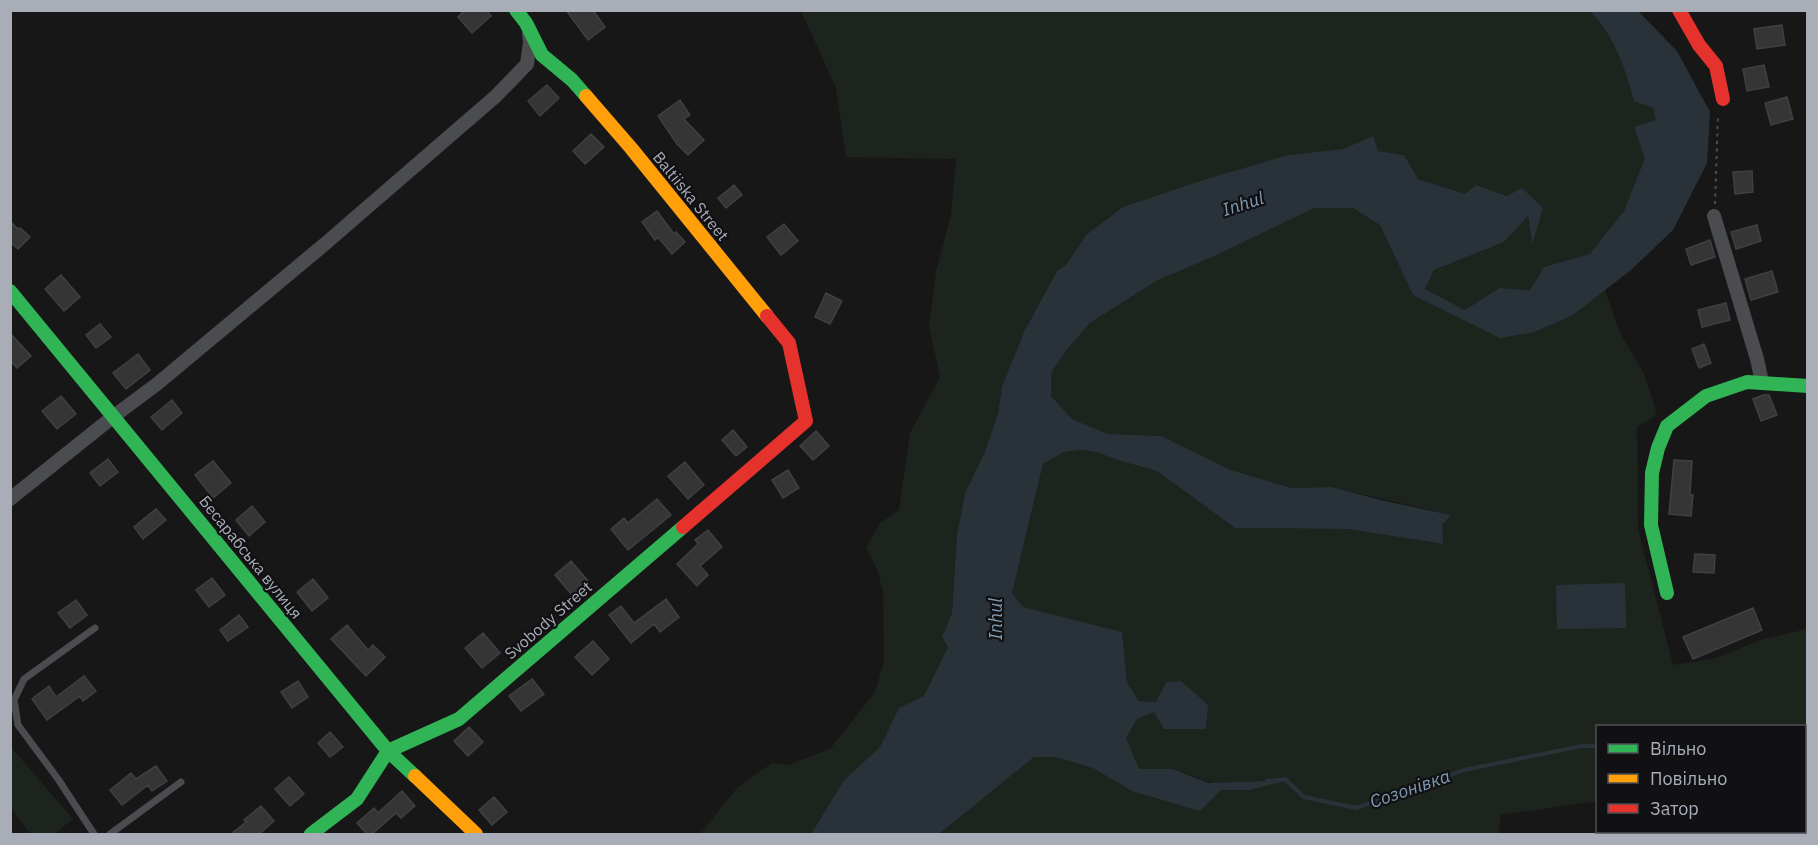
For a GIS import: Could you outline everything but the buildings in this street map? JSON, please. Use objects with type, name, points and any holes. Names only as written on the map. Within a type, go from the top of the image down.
[{"type":"street","name":"Baltiiska Street","points":[[516,10],[526,23],[542,56],[572,80],[631,148],[789,343],[806,421]]},
{"type":"street","points":[[1679,10],[1699,45],[1716,66],[1724,99]]},
{"type":"street","points":[[10,499],[157,384],[318,251],[496,96],[527,64],[530,42],[526,23]]},
{"type":"street","points":[[1714,216],[1757,358],[1762,382]]},
{"type":"street","name":"Бесарабська вулиця","points":[[10,291],[388,751],[476,834]]},
{"type":"street","points":[[1667,593],[1651,525],[1652,473],[1658,448],[1667,426],[1706,396],[1747,382],[1808,386]]},
{"type":"street","name":"Svobody Street","points":[[388,751],[459,719],[806,421]]},
{"type":"street","points":[[311,834],[357,799],[388,751]]},
{"type":"lane","points":[[94,834],[18,724],[14,700],[24,679],[95,628]]},
{"type":"lane","points":[[110,834],[181,782]]},
{"type":"path","points":[[1714,216],[1718,114],[1724,99]]},
{"type":"shaded area","points":[[1589,10],[1612,40],[1634,100],[1653,108],[1656,120],[1645,158],[1624,211],[1590,255],[1544,267],[1530,290],[1499,288],[1465,310],[1424,288],[1434,270],[1504,242],[1528,216],[1531,243],[1543,208],[1476,185],[1465,194],[1418,179],[1404,155],[1378,151],[1373,137],[1343,149],[1288,155],[1123,207],[1086,235],[1066,265],[1057,271],[1024,332],[1002,386],[998,414],[984,454],[965,493],[957,536],[952,613],[942,637],[948,647],[924,697],[899,708],[880,747],[844,780],[811,834],[700,834],[737,788],[772,763],[788,765],[830,749],[875,692],[884,661],[883,592],[877,569],[866,548],[880,523],[899,510],[910,433],[940,377],[929,327],[936,271],[951,215],[956,159],[846,157],[836,88],[801,11]]},
{"type":"shaded area","points":[[1314,208],[1353,208],[1380,225],[1413,295],[1535,332],[1573,315],[1605,290],[1619,331],[1644,374],[1657,414],[1637,428],[1638,529],[1673,665],[1716,658],[1760,640],[1807,629],[1807,834],[1762,834],[1806,833],[1806,725],[1596,725],[1596,801],[1500,815],[1499,834],[939,834],[1034,757],[1055,757],[1093,768],[1132,791],[1250,790],[1285,780],[1213,783],[1172,769],[1139,770],[1126,738],[1137,719],[1154,712],[1166,682],[1156,702],[1139,701],[1127,682],[1122,632],[1023,607],[1012,593],[1043,464],[1064,452],[1081,450],[1096,452],[1157,471],[1235,528],[1348,529],[1442,544],[1442,525],[1451,515],[1332,487],[1291,488],[1231,470],[1161,436],[1108,434],[1072,419],[1051,396],[1051,373],[1090,323],[1158,280],[1217,255]]},
{"type":"shaded area","points":[[10,746],[73,819],[54,834],[31,834],[11,809]]},
{"type":"water","name":"Inhul","points":[[1589,11],[1638,11],[1677,51],[1710,112],[1707,163],[1673,230],[1631,270],[1573,315],[1535,332],[1500,338],[1413,295],[1380,225],[1353,208],[1314,208],[1217,255],[1158,280],[1090,323],[1051,373],[1051,396],[1072,419],[1108,434],[1161,436],[1231,470],[1291,488],[1332,487],[1451,515],[1442,525],[1443,544],[1348,529],[1235,528],[1157,471],[1096,452],[1081,450],[1064,452],[1043,464],[1012,593],[1023,607],[1122,632],[1127,682],[1139,701],[1156,702],[1166,682],[1181,681],[1208,705],[1206,729],[1164,729],[1154,712],[1137,719],[1126,738],[1139,769],[1172,769],[1209,783],[1289,780],[1250,790],[1221,790],[1200,811],[1132,791],[1093,768],[1055,757],[1034,757],[939,834],[811,834],[844,780],[880,747],[899,708],[924,696],[948,647],[942,637],[952,613],[957,535],[965,493],[984,454],[998,414],[1002,386],[1024,332],[1057,271],[1066,265],[1086,235],[1123,207],[1288,155],[1343,149],[1373,136],[1378,151],[1404,155],[1418,179],[1465,194],[1476,185],[1507,196],[1522,188],[1543,208],[1532,245],[1528,216],[1504,242],[1434,270],[1425,289],[1465,310],[1499,288],[1530,290],[1544,267],[1590,254],[1624,211],[1645,158],[1634,127],[1656,120],[1653,108],[1634,101],[1612,41]]},
{"type":"water","points":[[1625,583],[1626,628],[1557,629],[1556,585]]},
{"type":"waterway","name":"Созонівка","points":[[1267,781],[1285,779],[1304,797],[1356,808],[1464,770],[1582,746],[1596,746]]},
{"type":"traffic: fast","points":[[516,10],[526,23],[542,55],[572,80],[586,96]]},
{"type":"traffic: fast","points":[[10,291],[388,751],[415,776]]},
{"type":"traffic: fast","points":[[1667,593],[1651,525],[1652,473],[1658,448],[1667,426],[1706,396],[1747,382],[1808,386]]},
{"type":"traffic: fast","points":[[311,834],[357,799],[388,751],[459,719],[683,527]]},
{"type":"traffic: slow","points":[[586,96],[767,316]]},
{"type":"traffic: slow","points":[[415,776],[476,834]]},
{"type":"traffic: jam","points":[[1679,10],[1699,45],[1716,66],[1723,99]]},
{"type":"traffic: jam","points":[[683,527],[806,421],[789,343],[767,316]]}]
